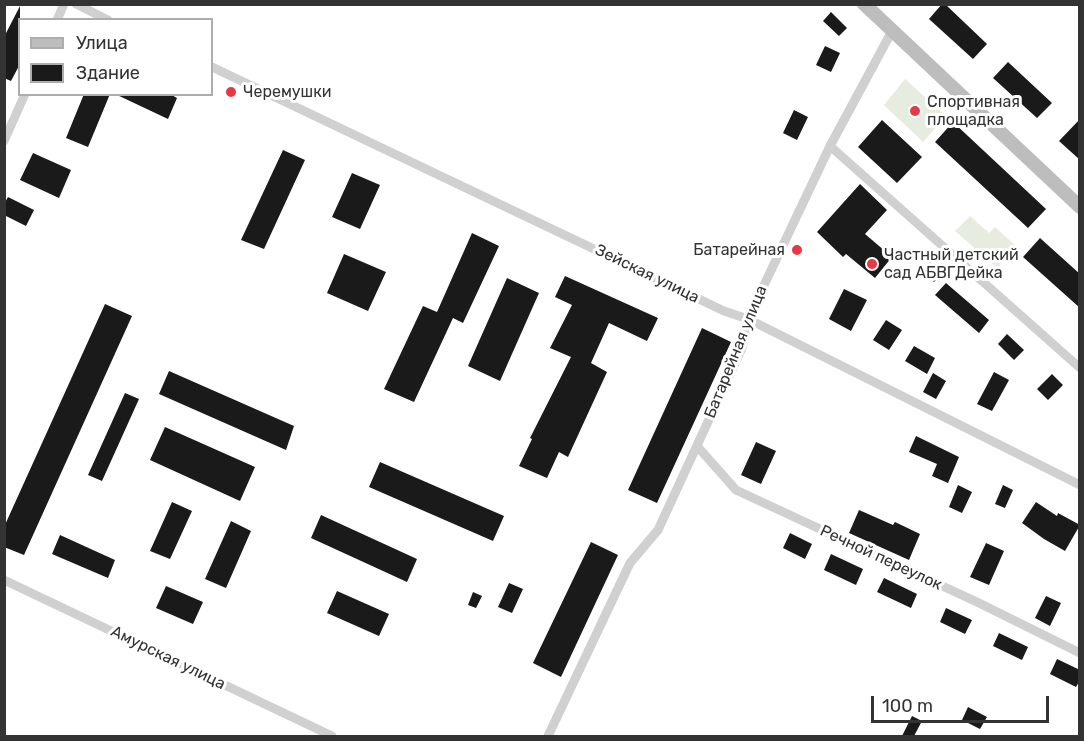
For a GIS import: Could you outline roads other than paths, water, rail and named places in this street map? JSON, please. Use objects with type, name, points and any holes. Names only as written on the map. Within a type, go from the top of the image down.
[{"type":"main road","points":[[864,4],[1080,207]]},
{"type":"street","points":[[76,4],[104,18]]},
{"type":"street","name":"Батарейная улица","points":[[548,736],[630,563],[658,530],[742,348],[748,319],[830,146],[892,31]]},
{"type":"street","name":"Зейская улица","points":[[213,68],[724,311],[748,319],[1080,485]]},
{"type":"street","points":[[4,141],[24,96]]},
{"type":"street","points":[[830,146],[1080,368]]},
{"type":"street","name":"Речной переулок","points":[[697,446],[736,490],[979,603],[1080,653]]},
{"type":"street","name":"Амурская улица","points":[[4,580],[332,736]]},
{"type":"place","name":"Черемушки","points":[[231,92]]},
{"type":"place","name":"Спортивная площадка","points":[[915,111]]},
{"type":"place","name":"Батарейная","points":[[797,250]]},
{"type":"place","name":"Частный детский сад АБВГДейка","points":[[872,264]]}]
